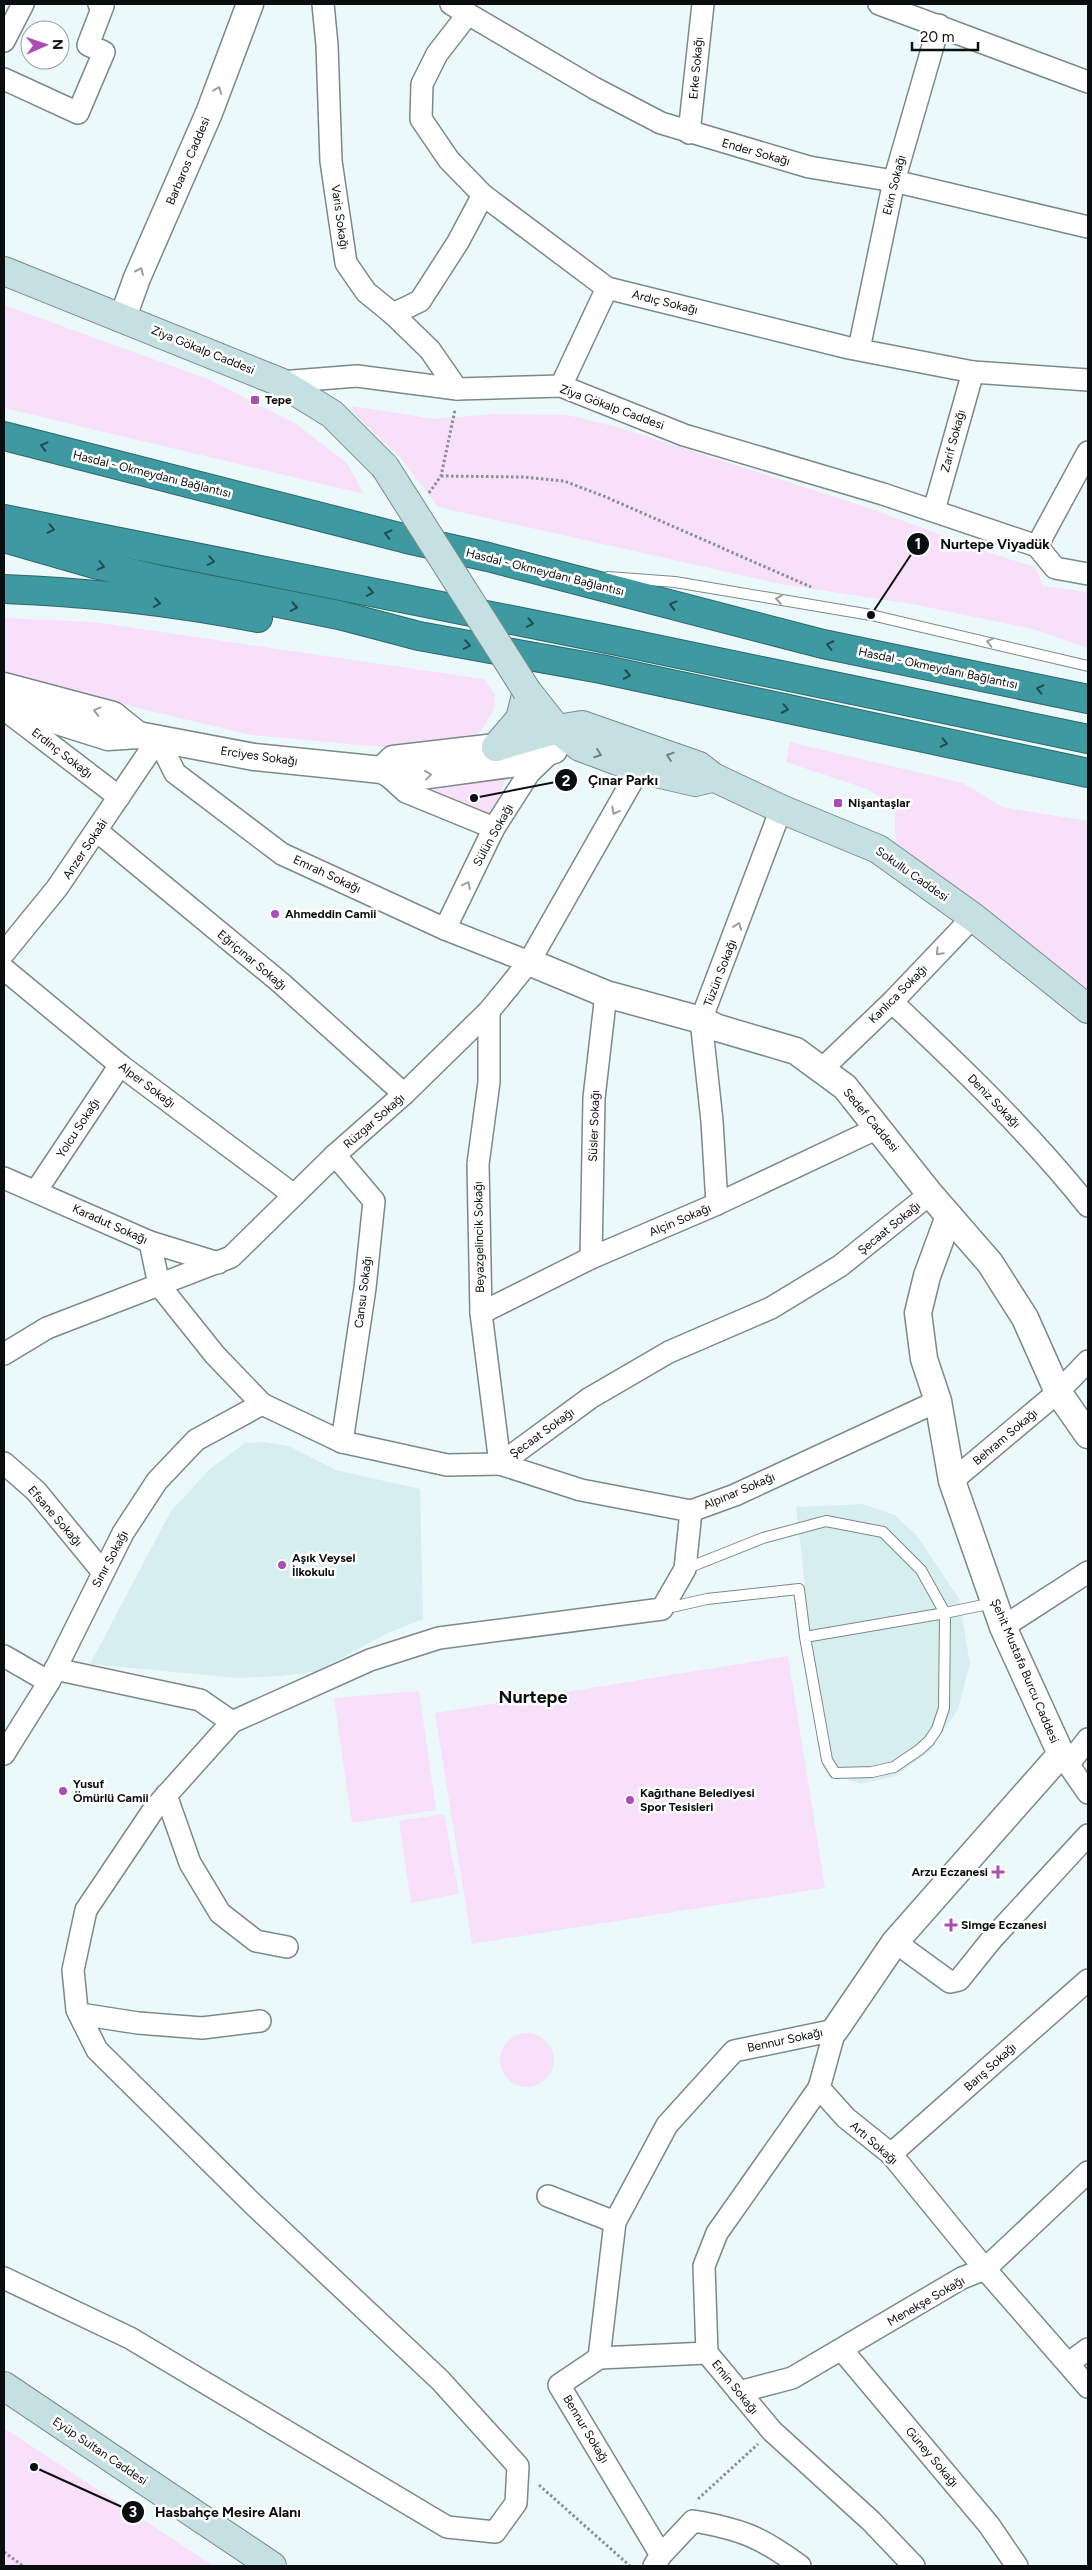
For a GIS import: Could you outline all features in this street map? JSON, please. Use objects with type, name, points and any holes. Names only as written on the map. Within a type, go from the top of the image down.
[{"type":"highway","name":"Hasdal - Okmeydanı Bağlantısı","points":[[4,436],[398,537],[572,578],[823,644],[1088,699]]},
{"type":"highway","points":[[4,519],[617,641],[1088,738]]},
{"type":"highway","points":[[4,538],[107,567],[262,602],[339,615],[419,636],[601,669],[1088,772]]},
{"type":"highway","points":[[4,589],[42,590],[145,601],[317,630],[377,636],[419,636]]},
{"type":"main road","name":"Ziya Gökalp Caddesi","points":[[4,270],[280,382]]},
{"type":"main road","points":[[280,382],[332,414],[385,467],[527,691],[555,739],[639,769],[695,782],[713,777]]},
{"type":"main road","points":[[496,746],[520,719],[527,691]]},
{"type":"main road","name":"Sokullu Caddesi","points":[[496,746],[555,739],[582,725],[699,766],[713,777],[781,809],[878,849],[973,917],[1088,1009]]},
{"type":"main road","name":"Eyüp Sultan Caddesi","points":[[4,2386],[272,2566]]},
{"type":"street","points":[[4,41],[23,4]]},
{"type":"street","points":[[4,79],[78,112],[104,52],[88,45],[103,6],[99,4]]},
{"type":"street","name":"Barbaros Caddesi","points":[[123,317],[137,278],[209,113],[250,4]]},
{"type":"street","name":"Varis Sokağı","points":[[323,4],[331,161],[346,263],[366,292],[393,314],[430,350],[456,389]]},
{"type":"street","name":"Erke Sokağı","points":[[689,133],[703,4]]},
{"type":"street","points":[[879,4],[1088,82]]},
{"type":"street","name":"Ender Sokağı","points":[[459,9],[594,88],[661,123],[689,133],[809,167],[894,181],[1088,227]]},
{"type":"street","name":"Ardıç Sokağı","points":[[459,9],[422,84],[421,119],[449,160],[483,196],[606,288],[859,349],[973,372],[1088,380]]},
{"type":"street","name":"Ekin Sokağı","points":[[859,349],[894,181],[939,25]]},
{"type":"street","points":[[393,314],[420,301],[483,196]]},
{"type":"street","points":[[561,386],[606,288]]},
{"type":"street","name":"Zarif Sokağı","points":[[934,510],[973,372]]},
{"type":"street","name":"Ziya Gökalp Caddesi","points":[[280,382],[357,376],[456,389],[561,386],[684,435],[934,510],[1036,546]]},
{"type":"street","points":[[1088,452],[1036,546],[1055,568],[1088,574]]},
{"type":"street","name":"Erciyes Sokağı","points":[[4,686],[113,715],[148,737]]},
{"type":"street","name":"Erciyes Sokağı","points":[[4,704],[108,736],[148,737],[254,757],[382,770],[399,779],[510,764],[555,739]]},
{"type":"street","name":"Erdinç Sokağı","points":[[4,709],[119,797]]},
{"type":"street","name":"Anzer Sokaåi","points":[[4,953],[58,888],[97,831],[119,797],[148,737]]},
{"type":"street","name":"Emrah Sokağı","points":[[148,737],[176,774],[282,854],[445,929],[529,962]]},
{"type":"street","name":"Sülün Sokağı","points":[[445,929],[494,828],[529,773],[555,739]]},
{"type":"street","points":[[494,828],[406,792],[382,770],[393,759],[496,746]]},
{"type":"street","name":"Rüzgar Sokağı","points":[[4,1354],[47,1328],[231,1257],[335,1155],[404,1094],[489,1011],[529,962],[639,769]]},
{"type":"street","name":"Tüzün Sokağı","points":[[717,1204],[712,1121],[701,1020],[781,809]]},
{"type":"street","name":"Eğriçınar Sokağı","points":[[97,831],[281,983],[404,1094]]},
{"type":"street","name":"Kanlıca Sokağı","points":[[821,1070],[892,1002],[973,917]]},
{"type":"street","name":"Sedef Caddesi","points":[[529,962],[606,994],[701,1020],[718,1028],[796,1051],[845,1088],[930,1194],[990,1263],[1025,1318],[1058,1392],[1088,1435]]},
{"type":"street","name":"Alper Sokağı","points":[[4,969],[120,1065],[294,1195]]},
{"type":"street","name":"Süsler Sokağı","points":[[591,1258],[594,1098],[606,994]]},
{"type":"street","name":"Deniz Sokağı","points":[[892,1002],[964,1070],[1047,1155],[1088,1206]]},
{"type":"street","name":"Beyazgelincik Sokağı","points":[[489,1011],[489,1082],[478,1164],[481,1313],[500,1464]]},
{"type":"street","name":"Yolcu Sokağı","points":[[36,1192],[120,1065]]},
{"type":"street","name":"Alçin Sokağı","points":[[481,1313],[591,1258],[717,1204],[878,1128]]},
{"type":"street","name":"Cansu Sokağı","points":[[335,1155],[374,1201],[365,1288],[342,1442]]},
{"type":"street","name":"Karadut Sokağı","points":[[4,1178],[150,1242],[218,1263]]},
{"type":"street","name":"Şecaat Sokağı","points":[[159,1285],[215,1355],[262,1404],[342,1442],[447,1465],[500,1464],[590,1398],[669,1352],[771,1308],[840,1266],[930,1194]]},
{"type":"street","name":"Şehit Mustafa Burcu Caddesi","points":[[835,2030],[895,1942],[1077,1774],[1003,1627],[994,1603],[952,1482],[938,1400],[924,1360],[918,1312],[927,1276],[949,1216]]},
{"type":"street","points":[[150,1242],[159,1285]]},
{"type":"street","name":"Behram Sokağı","points":[[952,1482],[1058,1392],[1088,1361]]},
{"type":"street","name":"Alpınar Sokağı","points":[[500,1464],[581,1490],[691,1511],[735,1495],[938,1400]]},
{"type":"street","name":"Sınır Sokağı","points":[[4,1754],[52,1676],[123,1533],[157,1481],[196,1440],[262,1404]]},
{"type":"street","name":"Efsane Sokağı","points":[[4,1463],[36,1491],[102,1572]]},
{"type":"street","points":[[4,2278],[130,2338],[447,2527],[495,2532],[516,2503],[518,2466],[440,2380],[255,2206],[97,2050],[80,2014],[73,1970],[86,1910],[154,1809],[232,1722],[370,1660],[439,1638],[662,1609],[685,1569],[691,1511]]},
{"type":"street","points":[[1003,1627],[1088,1572]]},
{"type":"street","points":[[4,1656],[52,1676],[200,1700],[232,1722]]},
{"type":"street","points":[[1077,1774],[1088,1739]]},
{"type":"street","points":[[166,1795],[190,1863],[220,1913],[256,1941],[286,1947]]},
{"type":"street","points":[[895,1942],[950,1982],[959,1980],[992,1939],[1088,1834]]},
{"type":"street","name":"Barış Sokağı","points":[[891,2154],[1088,1980]]},
{"type":"street","points":[[80,2014],[138,2023],[202,2028],[260,2021]]},
{"type":"street","points":[[819,2088],[835,2030]]},
{"type":"street","name":"Bennur Sokağı","points":[[657,2560],[559,2385],[600,2358],[616,2222],[667,2125],[734,2051],[835,2030]]},
{"type":"street","name":"Artı Sokağı","points":[[819,2088],[846,2118],[891,2154],[985,2269],[1088,2387]]},
{"type":"street","name":"Emin Sokağı","points":[[819,2088],[717,2233],[704,2266],[707,2352],[772,2431],[871,2521],[914,2566]]},
{"type":"street","name":"Menekşe Sokağı","points":[[739,2392],[792,2378],[962,2278],[985,2269],[1088,2172]]},
{"type":"street","points":[[548,2196],[616,2222]]},
{"type":"street","points":[[1069,2363],[1088,2349]]},
{"type":"street","name":"Güney Sokağı","points":[[842,2350],[989,2525],[1017,2566]]},
{"type":"street","points":[[600,2358],[707,2352]]},
{"type":"street","points":[[657,2560],[693,2521],[730,2527],[769,2543],[800,2566]]},
{"type":"lane","points":[[572,578],[621,577],[675,582],[799,602],[925,627],[1088,666]]},
{"type":"lane","points":[[662,1609],[707,1599],[799,1589],[805,1637],[827,1760],[835,1773],[883,1770],[901,1764],[929,1741],[939,1724],[944,1696],[945,1613],[921,1570],[883,1532],[826,1521],[763,1538],[685,1569]]},
{"type":"lane","points":[[805,1637],[994,1603]]},
{"type":"path","points":[[424,500],[441,476],[455,415]]},
{"type":"path","points":[[441,476],[523,477],[564,481],[606,496],[812,587]]},
{"type":"path","points":[[695,2502],[772,2431]]},
{"type":"path","points":[[518,2466],[630,2566]]},
{"type":"path","points":[[4,2552],[23,2566]]},
{"type":"shaded area","points":[[4,305],[208,379],[296,424],[347,463],[364,494],[4,408]]},
{"type":"shaded area","points":[[352,406],[435,419],[495,414],[568,415],[624,429],[869,508],[984,551],[1035,567],[1043,586],[1088,592],[1088,648],[1033,629],[917,605],[781,584],[438,507],[400,457],[352,411]]},
{"type":"shaded area","points":[[4,618],[94,622],[484,679],[495,695],[494,709],[481,731],[461,746],[415,750],[251,735],[4,676]]},
{"type":"shaded area","points":[[790,742],[963,783],[1002,807],[1088,821],[1088,989],[896,843],[894,806],[867,789],[786,762]]},
{"type":"shaded area","points":[[511,767],[491,815],[407,781]]},
{"type":"shaded area","name":"Aşık Veysel İlkokulu","points":[[265,1442],[289,1446],[336,1470],[420,1489],[423,1619],[388,1633],[317,1671],[281,1676],[237,1678],[90,1664],[171,1511],[211,1468],[245,1443]]},
{"type":"shaded area","points":[[863,1504],[895,1515],[918,1537],[959,1599],[970,1664],[958,1709],[930,1751],[895,1776],[861,1784],[826,1772],[796,1507]]},
{"type":"shaded area","name":"Kağıthane Belediyesi Spor Tesisleri","points":[[788,1656],[825,1888],[472,1944],[435,1713]]},
{"type":"shaded area","points":[[419,1691],[436,1810],[352,1823],[334,1698]]},
{"type":"shaded area","points":[[444,1814],[459,1894],[411,1903],[399,1821]]},
{"type":"shaded area","points":[[522,2033],[532,2033],[542,2037],[550,2045],[554,2060],[550,2075],[542,2083],[532,2087],[522,2087],[512,2083],[504,2075],[500,2065],[500,2055],[504,2045],[512,2037]]},
{"type":"shaded area","points":[[4,2428],[214,2566],[4,2566]]},
{"type":"place","name":"Tepe","points":[[255,400]]},
{"type":"place","name":"Nurtepe Viyadük","points":[[871,615]]},
{"type":"place","name":"Çınar Parkı","points":[[474,798]]},
{"type":"place","name":"Nişantaşlar","points":[[838,803]]},
{"type":"place","name":"Ahmeddin Camii","points":[[275,914]]},
{"type":"place","name":"Aşık Veysel İlkokulu","points":[[282,1565]]},
{"type":"place","name":"Yusuf Ömürlü Camii","points":[[63,1791]]},
{"type":"place","name":"Kağıthane Belediyesi Spor Tesisleri","points":[[630,1800]]},
{"type":"place","name":"Arzu Eczanesi","points":[[998,1872]]},
{"type":"place","name":"Simge Eczanesi","points":[[951,1925]]},
{"type":"place","name":"Hasbahçe Mesire Alanı","points":[[34,2467]]},
{"type":"district","name":"Nurtepe","points":[[533,1697]]}]
